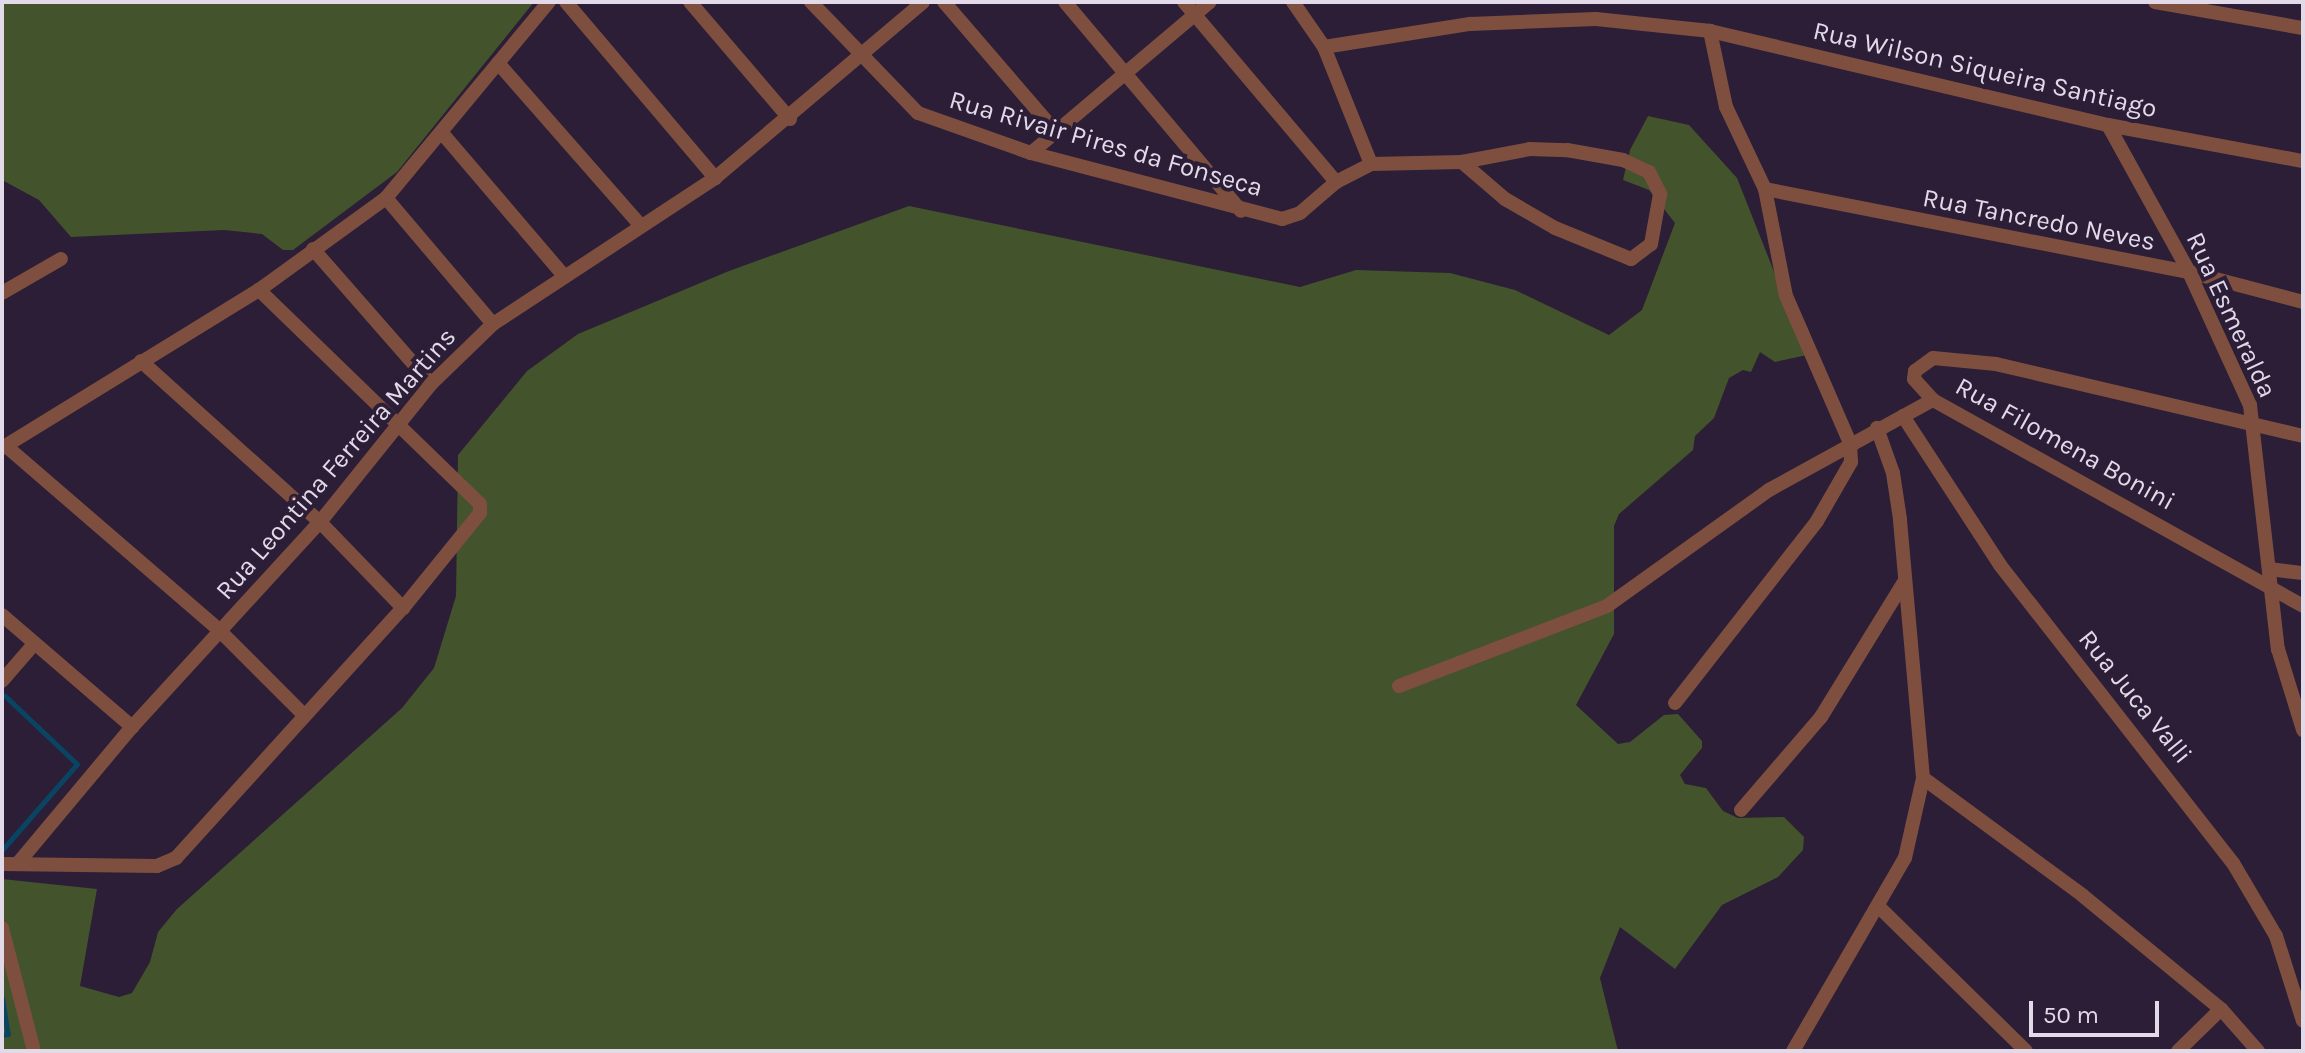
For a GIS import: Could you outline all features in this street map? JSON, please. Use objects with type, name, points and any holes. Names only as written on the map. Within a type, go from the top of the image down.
[{"type":"street","points":[[305,716],[220,631],[4,447],[259,290],[386,198],[549,2]]},
{"type":"street","points":[[566,2],[715,178]]},
{"type":"street","points":[[690,2],[790,119]]},
{"type":"street","name":"Rua Rivair Pires da Fonseca","points":[[811,2],[861,58],[918,113],[1031,153],[1241,212],[1292,217],[1336,182],[1371,164]]},
{"type":"street","name":"Rua Leontina Ferreira Martins","points":[[19,862],[132,727],[320,522],[431,384],[493,324],[715,178],[790,119],[923,2]]},
{"type":"street","points":[[944,2],[1056,132]]},
{"type":"street","points":[[1065,2],[1126,71],[1241,212]]},
{"type":"street","points":[[1184,2],[1336,182]]},
{"type":"street","points":[[1031,153],[1210,2]]},
{"type":"street","points":[[1293,2],[1324,47],[1371,164],[1462,162],[1530,149],[1567,150],[1638,165],[1649,172],[1660,194],[1651,244],[1631,259],[1555,228],[1505,199],[1462,162]]},
{"type":"street","points":[[2155,2],[2303,28]]},
{"type":"street","name":"Rua Wilson Siqueira Santiago","points":[[1324,47],[1470,24],[1596,19],[1710,31],[2108,125],[2303,161]]},
{"type":"street","points":[[1675,703],[1817,521],[1851,462],[1850,443],[1786,296],[1765,189],[1726,107],[1710,31]]},
{"type":"street","points":[[498,63],[641,226]]},
{"type":"street","name":"Rua Esmeralda","points":[[2108,125],[2189,272],[2254,424],[2278,649],[2303,730]]},
{"type":"street","points":[[442,133],[565,277]]},
{"type":"street","name":"Rua Tancredo Neves","points":[[1765,189],[2189,272],[2303,302]]},
{"type":"street","points":[[386,198],[493,324]]},
{"type":"street","points":[[313,249],[431,384]]},
{"type":"street","points":[[2,293],[61,259]]},
{"type":"street","points":[[2,864],[167,863],[403,608],[480,509],[259,290]]},
{"type":"street","name":"Rua Filomena Bonini","points":[[2303,436],[1954,358],[1933,358],[1915,371],[1914,379],[1933,400],[2303,606]]},
{"type":"street","points":[[141,361],[320,522],[403,608]]},
{"type":"street","points":[[1399,686],[1607,606],[1769,490],[1933,400]]},
{"type":"street","name":"Rua Juca Valli","points":[[1903,416],[2000,565],[2233,863],[2276,936],[2303,1021]]},
{"type":"street","points":[[1793,1051],[1880,908],[1905,858],[1923,778],[1893,473],[1877,428]]},
{"type":"street","points":[[2269,569],[2303,573]]},
{"type":"street","points":[[1741,810],[1821,717],[1904,582]]},
{"type":"street","points":[[2,615],[132,727]]},
{"type":"street","points":[[2,681],[34,644]]},
{"type":"street","points":[[1923,778],[2014,842],[2221,1009],[2258,1051]]},
{"type":"street","points":[[1880,908],[2026,1051]]},
{"type":"street","points":[[2,928],[34,1051]]},
{"type":"street","points":[[2178,1051],[2221,1009]]},
{"type":"green space","points":[[2,2],[534,2],[397,172],[293,250],[283,250],[262,234],[224,230],[71,237],[39,200],[2,180]]},
{"type":"green space","points":[[1648,116],[1689,125],[1737,178],[1807,355],[1775,362],[1760,352],[1751,372],[1743,370],[1729,378],[1714,418],[1695,436],[1693,450],[1619,514],[1614,526],[1614,634],[1576,705],[1618,744],[1630,742],[1664,715],[1678,714],[1702,741],[1702,748],[1680,775],[1685,784],[1706,788],[1723,811],[1738,818],[1784,817],[1804,837],[1803,850],[1778,877],[1722,905],[1675,969],[1620,927],[1600,978],[1618,1051],[2,1051],[2,879],[97,889],[80,986],[119,997],[132,993],[150,962],[158,932],[177,909],[402,708],[434,668],[456,596],[458,455],[527,371],[578,334],[729,271],[909,206],[1300,287],[1356,270],[1450,273],[1515,290],[1609,335],[1642,310],[1675,223],[1649,190],[1623,180],[1630,150]]},
{"type":"waterway","points":[[2,850],[77,764],[4,695]]},
{"type":"waterway","points":[[2,998],[8,1034],[2,1035]]}]
